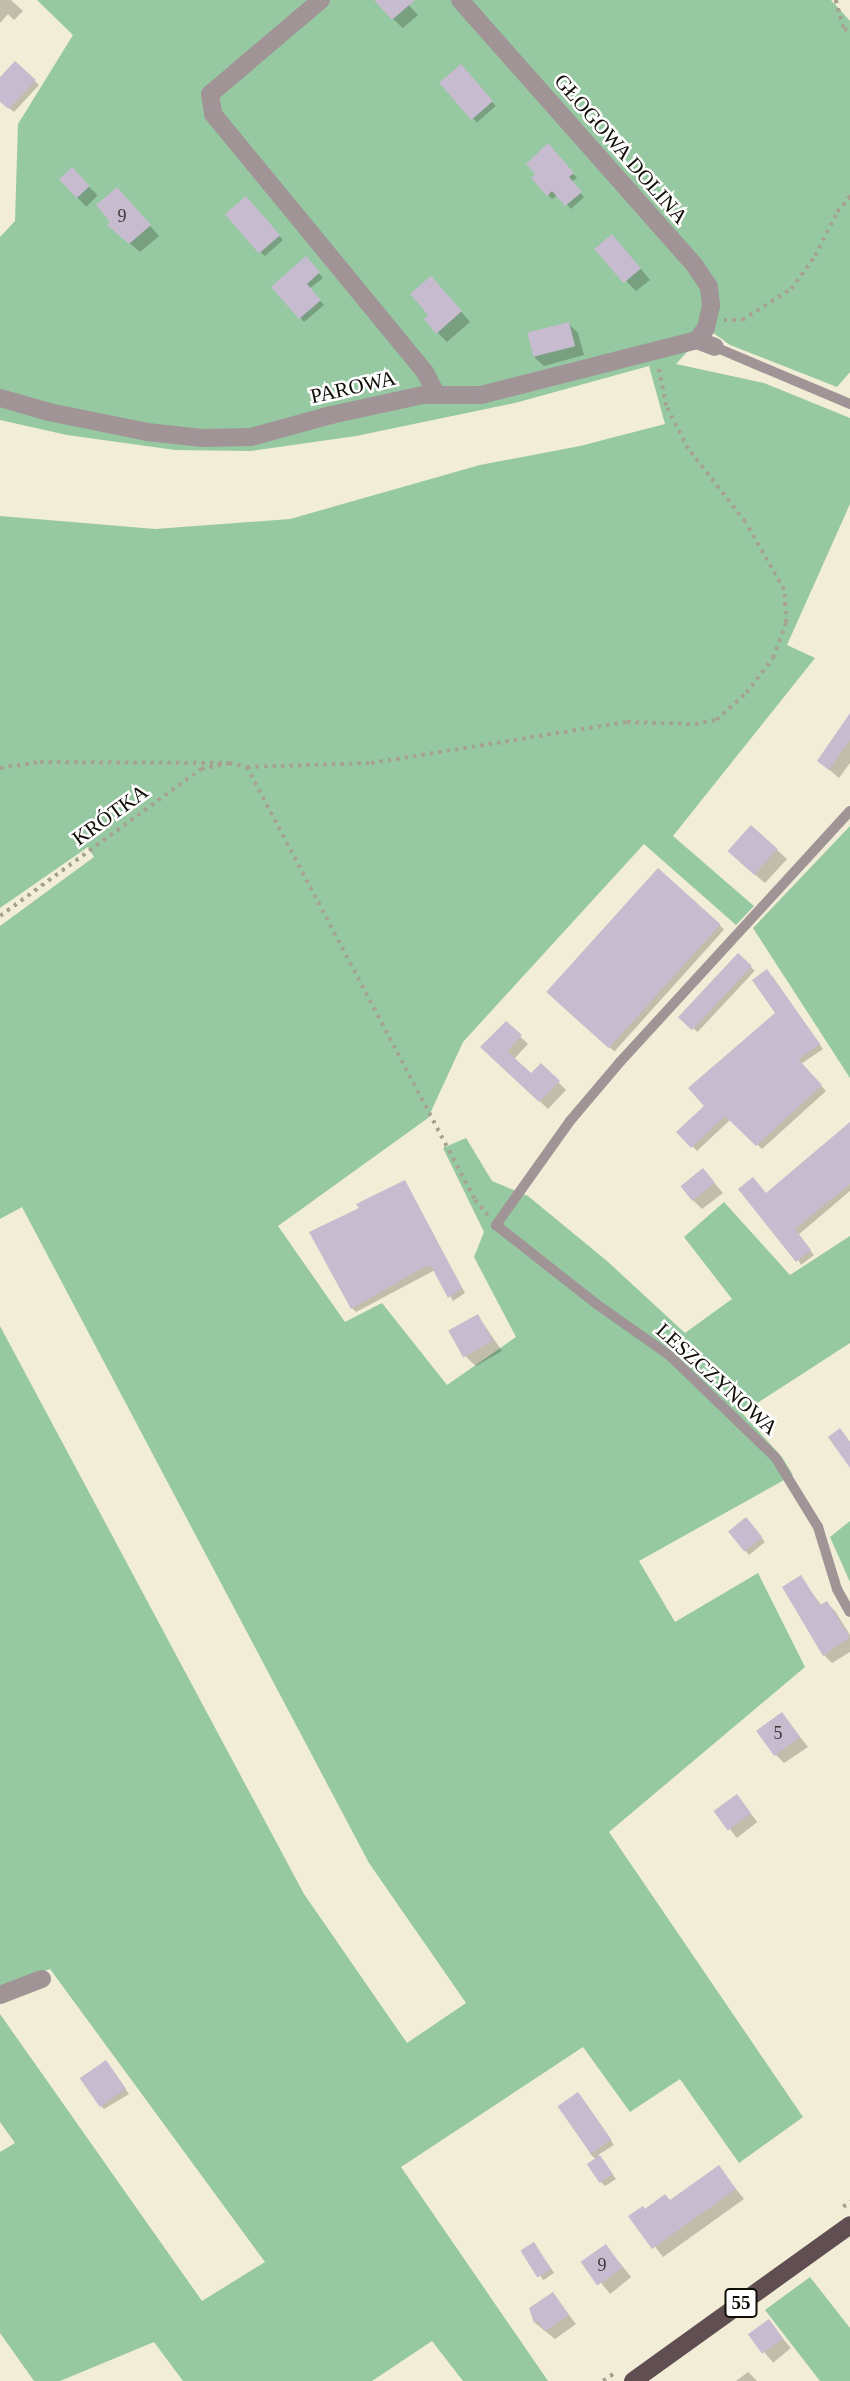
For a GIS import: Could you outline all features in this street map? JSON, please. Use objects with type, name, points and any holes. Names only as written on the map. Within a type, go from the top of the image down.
[{"type":"main road","name":"55","points":[[633,2381],[850,2225]]},
{"type":"street","points":[[320,0],[211,94],[213,114],[425,372],[436,394]]},
{"type":"street","name":"GŁOGOWA DOLINA","points":[[460,0],[695,266],[709,287],[711,306],[702,334]]},
{"type":"street","points":[[702,334],[715,347]]},
{"type":"street","name":"PAROWA","points":[[0,398],[49,412],[147,432],[203,438],[251,437],[331,415],[436,394],[460,397],[481,395],[654,351],[702,334]]},
{"type":"street","points":[[0,1994],[42,1979]]},
{"type":"lane","points":[[715,347],[850,404]]},
{"type":"lane","points":[[496,1225],[570,1121],[620,1062],[850,811]]},
{"type":"lane","name":"LESZCZYNOWA","points":[[496,1225],[595,1303],[670,1356],[775,1457],[818,1527],[837,1589],[850,1612]]},
{"type":"path","points":[[836,0],[844,29],[850,31]]},
{"type":"path","points":[[702,334],[721,321],[742,320],[791,289],[815,256],[837,212],[850,196]]},
{"type":"path","name":"KRÓTKA","points":[[0,916],[201,769],[229,763],[247,767],[371,763],[627,722],[695,724],[715,721],[746,694],[773,658],[786,623],[784,590],[745,522],[688,449],[666,406],[654,351]]},
{"type":"path","points":[[0,768],[40,762],[229,763]]},
{"type":"path","points":[[247,767],[475,1200],[496,1225]]},
{"type":"green space","points":[[37,0],[831,0],[850,21],[850,372],[837,387],[730,345],[708,329],[676,364],[764,383],[850,418],[850,504],[787,645],[815,658],[673,836],[754,906],[736,925],[644,844],[463,1042],[428,1118],[278,1226],[345,1322],[382,1303],[447,1385],[516,1337],[474,1257],[484,1232],[443,1148],[466,1138],[492,1181],[528,1196],[607,1261],[685,1333],[732,1299],[684,1237],[724,1202],[790,1275],[850,1236],[850,1343],[742,1413],[782,1457],[793,1475],[639,1561],[675,1622],[758,1573],[805,1667],[609,1832],[803,2117],[739,2163],[680,2079],[630,2112],[583,2047],[401,2167],[548,2381],[463,2381],[432,2341],[372,2381],[183,2381],[154,2342],[60,2381],[34,2381],[0,2333],[0,2152],[15,2143],[0,2122],[0,2014],[202,2301],[265,2262],[50,1969],[0,1987],[0,1326],[304,1894],[407,2043],[466,2003],[369,1863],[22,1207],[0,1219],[0,926],[94,857],[88,847],[0,908],[0,516],[155,529],[290,519],[480,465],[580,446],[665,424],[649,366],[515,403],[356,436],[251,451],[175,450],[67,435],[0,420],[0,237],[15,221],[18,124],[73,35]]},
{"type":"green space","points":[[850,826],[850,1078],[753,928]]},
{"type":"green space","points":[[850,1521],[850,1582],[830,1537]]},
{"type":"green space","points":[[810,2277],[850,2328],[850,2381],[820,2381],[765,2310]]},
{"type":"building","points":[[374,0],[415,0],[392,20]]},
{"type":"building","points":[[15,61],[36,80],[9,109],[0,102],[0,77]]},
{"type":"building","points":[[461,64],[493,101],[471,120],[439,83]]},
{"type":"building","points":[[548,143],[574,173],[569,177],[582,192],[565,206],[552,191],[547,196],[531,178],[535,174],[526,164]]},
{"type":"building","points":[[72,167],[90,186],[77,198],[59,179]]},
{"type":"building","points":[[117,187],[151,225],[129,244],[107,225],[110,222],[96,205]]},
{"type":"building","points":[[246,196],[280,235],[259,254],[225,214]]},
{"type":"building","points":[[612,234],[641,268],[623,283],[594,249]]},
{"type":"building","points":[[306,256],[320,272],[307,284],[321,300],[299,319],[271,287]]},
{"type":"building","points":[[431,276],[462,311],[436,334],[424,319],[428,315],[410,294]]},
{"type":"building","points":[[569,322],[575,346],[533,357],[527,332]]},
{"type":"building","points":[[850,713],[850,740],[829,770],[817,761]]},
{"type":"building","points":[[751,825],[778,849],[754,875],[728,851]]},
{"type":"building","points":[[658,868],[720,924],[609,1048],[546,992]]},
{"type":"building","points":[[738,953],[752,966],[692,1030],[678,1017]]},
{"type":"building","points":[[767,969],[820,1044],[798,1059],[822,1085],[756,1146],[725,1116],[691,1148],[676,1132],[704,1106],[688,1088],[775,1013],[752,980]]},
{"type":"building","points":[[506,1021],[522,1035],[507,1051],[531,1073],[541,1063],[560,1081],[539,1102],[480,1047]]},
{"type":"building","points":[[850,1122],[850,1184],[795,1229],[811,1250],[796,1262],[738,1189],[753,1177],[766,1193]]},
{"type":"building","points":[[703,1168],[715,1183],[692,1201],[680,1186]]},
{"type":"building","points":[[405,1180],[462,1288],[448,1298],[431,1266],[424,1267],[351,1309],[309,1232],[359,1208],[356,1204]]},
{"type":"building","points":[[478,1314],[493,1341],[463,1358],[448,1330]]},
{"type":"building","points":[[840,1428],[850,1442],[850,1468],[828,1437]]},
{"type":"building","points":[[746,1517],[762,1537],[744,1552],[728,1531]]},
{"type":"building","points":[[801,1575],[820,1605],[827,1601],[850,1637],[823,1656],[782,1587]]},
{"type":"building","points":[[782,1712],[800,1737],[774,1756],[756,1731]]},
{"type":"building","points":[[737,1794],[751,1813],[728,1830],[714,1811]]},
{"type":"building","points":[[106,2060],[126,2089],[100,2107],[80,2078]]},
{"type":"building","points":[[578,2092],[611,2140],[591,2154],[558,2106]]},
{"type":"building","points":[[600,2155],[613,2174],[600,2183],[587,2164]]},
{"type":"building","points":[[719,2165],[736,2189],[652,2249],[628,2216],[643,2206],[645,2209],[665,2194],[670,2200]]},
{"type":"building","points":[[534,2242],[551,2269],[537,2278],[520,2250]]},
{"type":"building","points":[[606,2244],[623,2268],[597,2286],[581,2262]]},
{"type":"building","points":[[553,2292],[569,2315],[545,2331],[538,2321],[534,2323],[529,2308]]},
{"type":"building","points":[[769,2319],[783,2338],[762,2354],[748,2334]]}]
